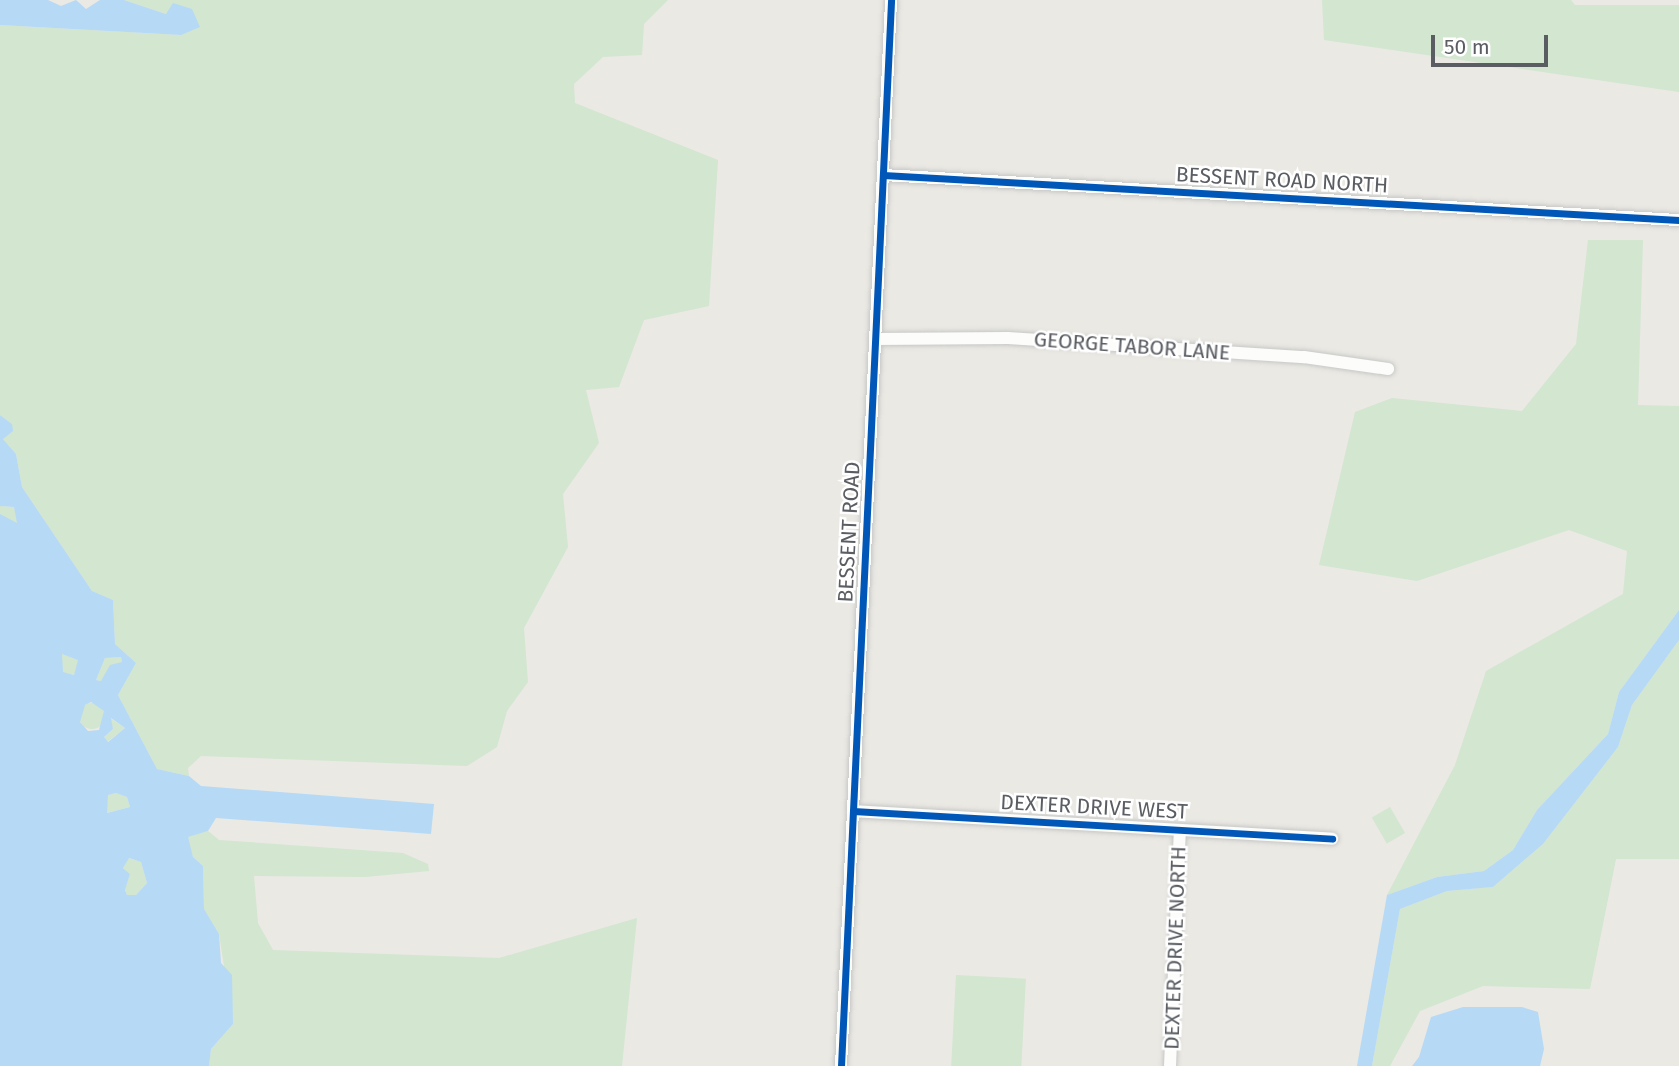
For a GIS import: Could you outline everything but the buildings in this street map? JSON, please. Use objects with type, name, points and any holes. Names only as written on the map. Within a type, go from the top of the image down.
[{"type":"street","name":"BESSENT ROAD","points":[[841,1066],[891,0]]},
{"type":"street","name":"BESSENT ROAD NORTH","points":[[883,175],[1679,220]]},
{"type":"street","name":"GEORGE TABOR LANE","points":[[875,339],[1021,339],[1304,357],[1388,369]]},
{"type":"street","name":"DEXTER DRIVE WEST","points":[[853,811],[1332,839]]},
{"type":"street","name":"DEXTER DRIVE NORTH","points":[[1170,1066],[1180,830]]},
{"type":"green space","points":[[124,0],[668,0],[644,24],[642,55],[603,57],[574,84],[575,103],[718,160],[709,306],[644,320],[619,387],[586,390],[599,443],[563,494],[568,547],[524,628],[528,682],[507,711],[497,747],[467,766],[201,756],[188,768],[189,776],[157,769],[118,695],[136,663],[115,644],[113,600],[92,591],[22,487],[16,454],[3,439],[12,424],[0,415],[0,25],[181,35],[166,14]]},
{"type":"green space","points":[[1322,0],[1571,0],[1575,5],[1679,5],[1679,92],[1324,40]]},
{"type":"green space","points":[[1588,240],[1643,240],[1638,405],[1679,406],[1679,610],[1619,692],[1608,734],[1537,810],[1513,850],[1484,871],[1437,877],[1387,895],[1455,765],[1486,671],[1623,594],[1627,551],[1569,530],[1417,581],[1319,565],[1355,412],[1392,398],[1522,411],[1576,344]]},
{"type":"green space","points":[[0,506],[14,507],[18,523],[14,525],[0,514]]},
{"type":"green space","points":[[1679,640],[1679,859],[1616,859],[1590,989],[1483,986],[1420,1011],[1390,1066],[1372,1066],[1400,909],[1447,891],[1493,887],[1543,844],[1618,747],[1632,705]]},
{"type":"green space","points":[[62,654],[79,660],[74,675],[62,672]]},
{"type":"green space","points":[[121,657],[122,662],[101,681],[96,680],[105,658]]},
{"type":"green space","points":[[92,703],[101,707],[105,716],[101,725],[92,729],[83,725],[79,716],[83,707]]},
{"type":"green space","points":[[110,718],[125,728],[107,742],[104,737],[113,729]]},
{"type":"green space","points":[[116,793],[127,797],[130,807],[106,813],[108,795]]},
{"type":"green space","points":[[1390,807],[1405,833],[1387,843],[1372,817]]},
{"type":"green space","points":[[208,831],[219,840],[403,853],[428,864],[429,871],[365,877],[254,876],[258,923],[273,950],[499,958],[637,918],[622,1066],[209,1066],[211,1049],[233,1024],[219,934],[204,910],[203,866],[193,857],[187,837]]},
{"type":"green space","points":[[128,858],[141,862],[147,883],[136,895],[127,895],[125,889],[130,874],[123,868]]},
{"type":"green space","points":[[956,975],[1026,979],[1021,1066],[951,1066]]},
{"type":"water","points":[[0,0],[48,0],[61,6],[76,0],[86,9],[100,0],[124,0],[166,14],[173,3],[192,9],[200,27],[181,35],[0,25]]},
{"type":"water","points":[[0,415],[12,424],[13,431],[3,439],[16,454],[22,487],[92,591],[113,600],[115,644],[136,663],[118,695],[157,769],[189,776],[201,786],[434,804],[431,834],[216,818],[208,831],[188,837],[193,857],[203,866],[204,909],[219,934],[221,963],[232,975],[233,1024],[211,1049],[209,1066],[0,1066],[0,514],[17,523],[14,507],[0,506]],"holes":[[[62,654],[78,660],[74,675],[63,672]],[[121,657],[122,662],[110,665],[101,681],[96,680],[105,658]],[[91,702],[104,711],[99,730],[88,731],[80,722],[85,705]],[[111,718],[125,728],[108,742],[104,737],[113,729]],[[116,793],[127,797],[130,807],[107,813],[108,795]],[[129,858],[141,862],[147,883],[136,895],[127,895],[125,890],[130,874],[123,868]]]},
{"type":"water","points":[[1679,610],[1679,640],[1632,705],[1618,747],[1543,844],[1493,887],[1447,891],[1400,909],[1372,1066],[1357,1066],[1387,895],[1437,877],[1484,871],[1513,850],[1537,810],[1608,734],[1619,692]]},
{"type":"water","points":[[1463,1007],[1522,1007],[1538,1012],[1544,1049],[1540,1066],[1412,1066],[1419,1057],[1431,1017]]},
{"type":"cycle path","points":[[841,1066],[891,0]]},
{"type":"cycle path","points":[[883,175],[1679,220]]},
{"type":"cycle path","points":[[853,811],[1332,839]]}]
